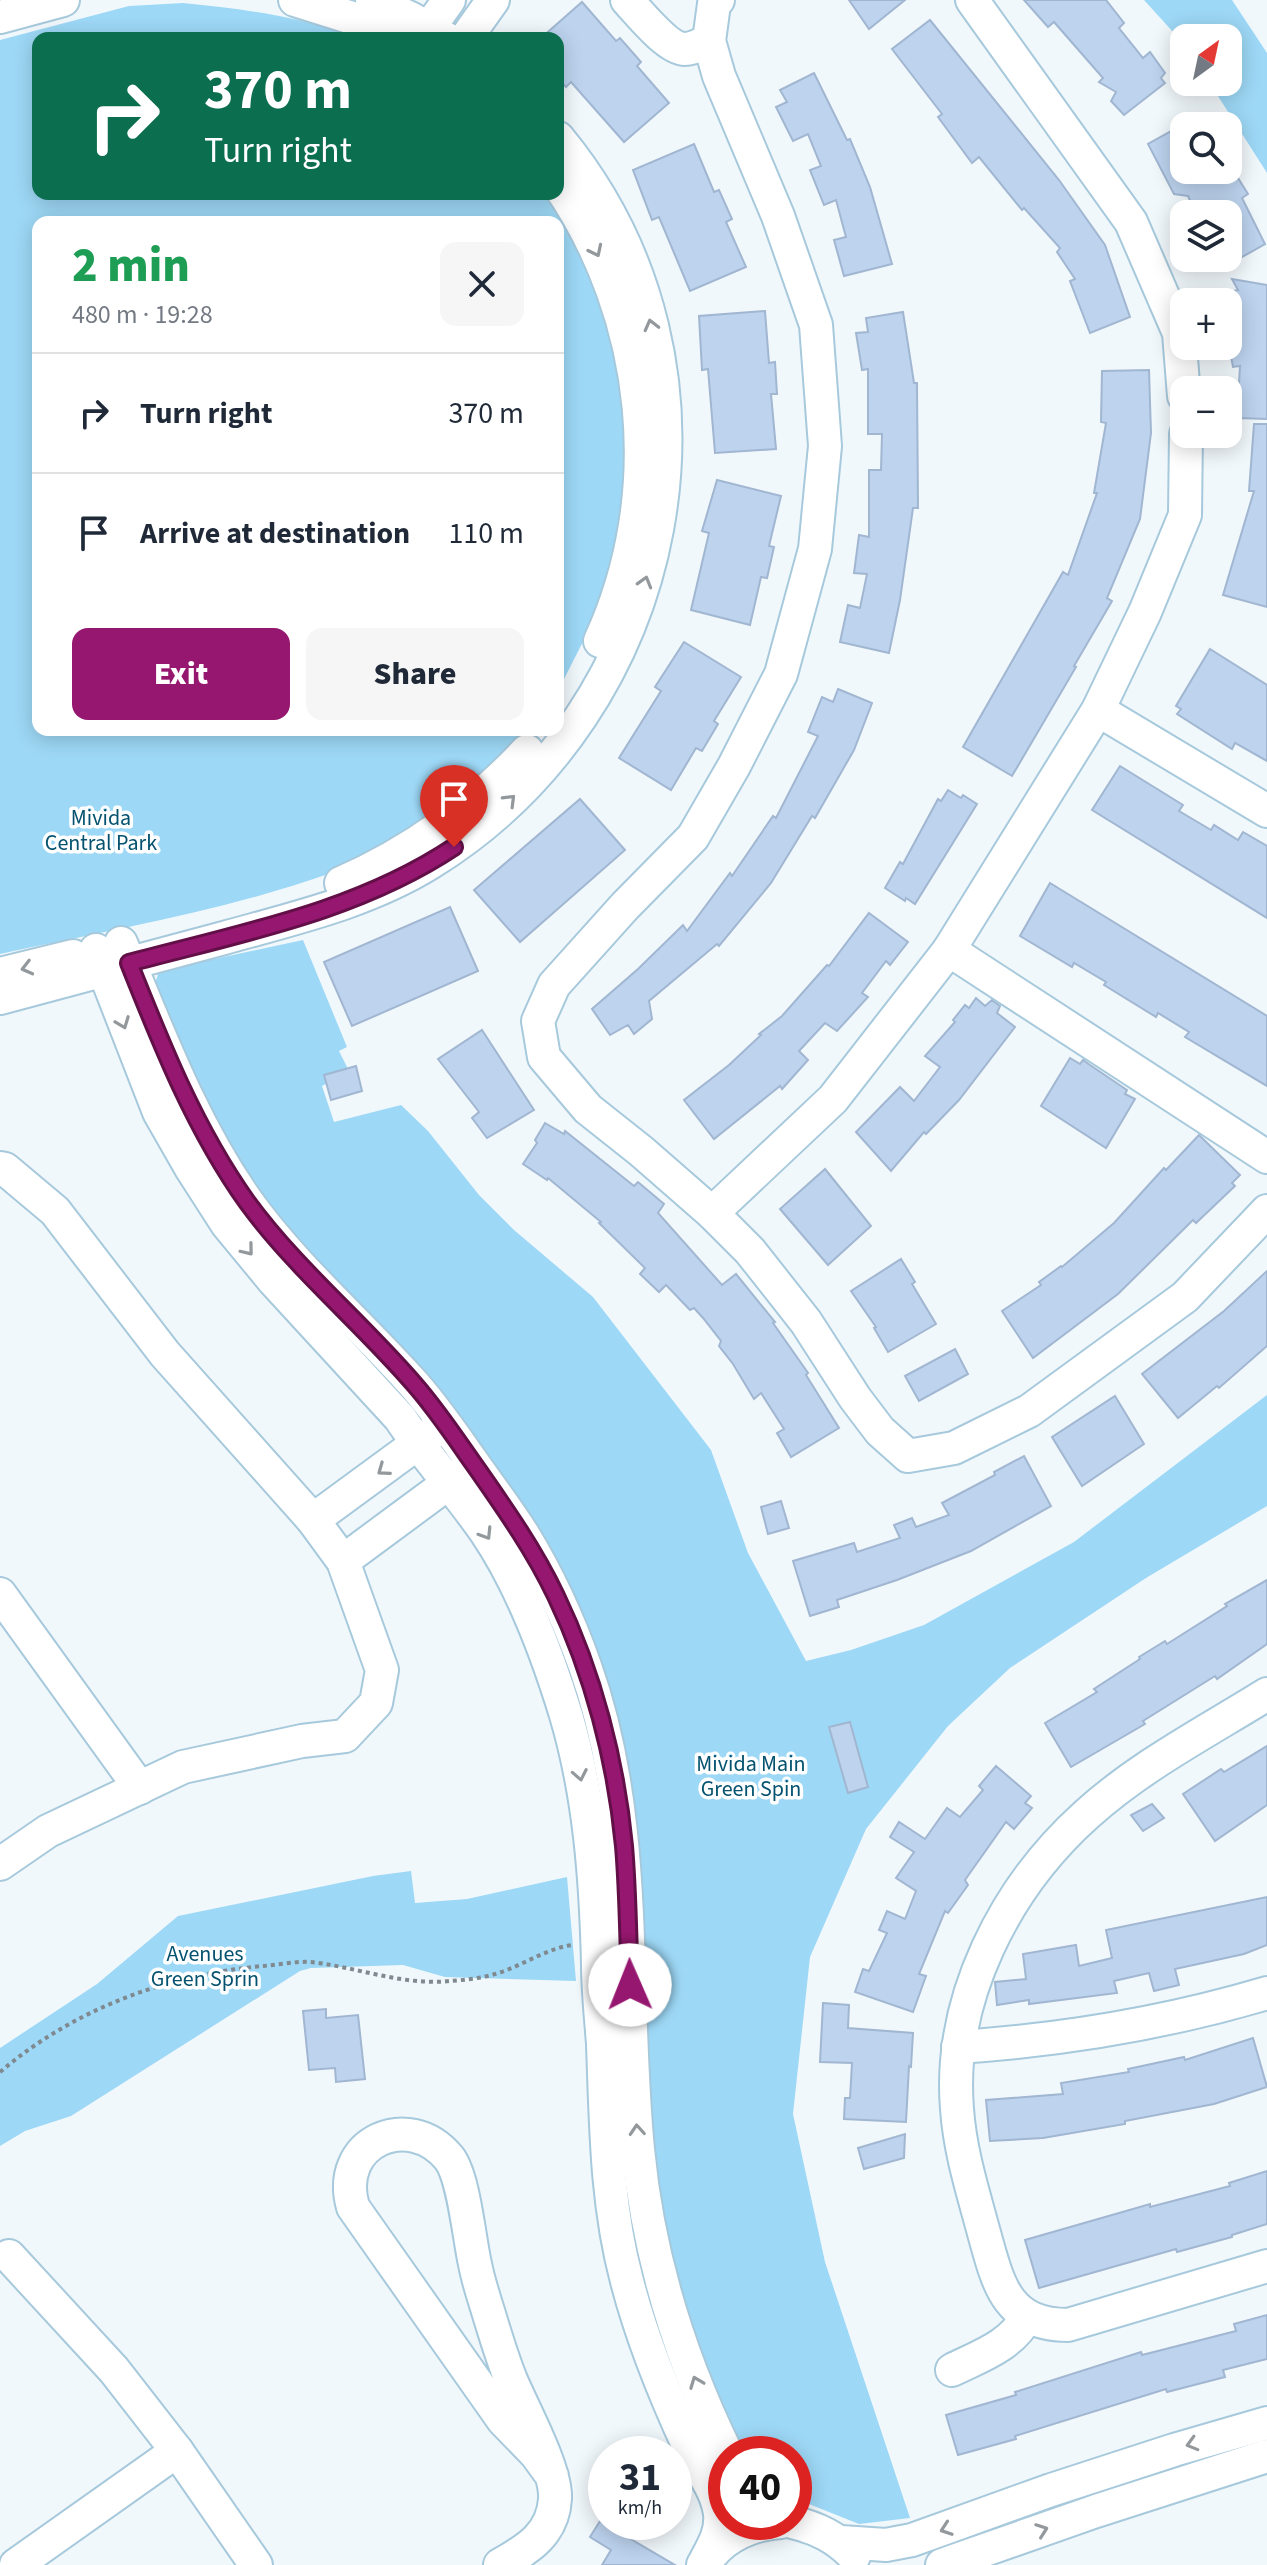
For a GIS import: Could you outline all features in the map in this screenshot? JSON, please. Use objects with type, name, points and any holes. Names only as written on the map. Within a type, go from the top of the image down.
[{"type":"street","points":[[0,17],[63,0]]},
{"type":"street","points":[[295,0],[384,32]]},
{"type":"street","points":[[372,0],[435,32]]},
{"type":"street","points":[[437,32],[449,0]]},
{"type":"street","points":[[470,32],[493,0]]},
{"type":"street","points":[[627,0],[669,43],[680,49],[709,41]]},
{"type":"street","points":[[972,0],[1131,222],[1179,333],[1182,376]]},
{"type":"street","points":[[714,1],[709,41],[719,76],[778,216],[816,325],[825,446],[815,549],[781,674],[734,766],[693,837],[554,985],[538,1021],[544,1057],[588,1109],[712,1213],[750,1251],[806,1322],[880,1431],[908,1456],[954,1448],[1029,1411],[1185,1297],[1267,1211]]},
{"type":"street","points":[[0,974],[112,957],[322,911],[394,883],[428,864],[479,828],[540,769],[571,732],[609,672],[637,608],[655,543],[664,476],[660,373],[646,305],[622,240],[588,179],[564,146]]},
{"type":"street","points":[[564,194],[587,232],[617,301],[634,368],[641,431],[639,499],[625,572],[601,638],[564,703]]},
{"type":"street","points":[[712,1213],[833,1099],[949,950],[1098,710],[1145,612],[1185,515],[1186,448]]},
{"type":"street","points":[[1098,710],[1267,811]]},
{"type":"street","points":[[0,998],[112,957],[333,886],[381,864],[412,846],[471,803],[500,779],[539,736]]},
{"type":"street","points":[[949,950],[1267,1157]]},
{"type":"street","points":[[112,957],[219,1158],[248,1203],[303,1268],[415,1385],[445,1423],[461,1473],[486,1532],[539,1641],[573,1741],[591,1843],[605,2138],[621,2261],[647,2347],[690,2449],[716,2497],[720,2526],[704,2565]]},
{"type":"street","points":[[112,957],[159,1112],[227,1224],[274,1281],[400,1418],[417,1444],[461,1473],[524,1536],[557,1598],[585,1667],[599,1714],[614,1779],[624,1847],[634,2090],[649,2234],[676,2327],[720,2436]]},
{"type":"street","points":[[0,1168],[55,1211],[165,1354],[313,1520],[343,1561],[382,1670],[376,1703],[345,1736],[302,1741],[183,1767],[48,1831],[0,1864]]},
{"type":"street","points":[[313,1520],[445,1423]]},
{"type":"street","points":[[343,1561],[461,1473]]},
{"type":"street","points":[[0,1594],[140,1788]]},
{"type":"street","points":[[1267,1694],[1112,1793],[1085,1815],[1026,1885],[992,1940],[971,1987],[958,2047],[957,2109],[967,2169],[1000,2286],[1016,2308],[1027,2316],[1054,2325],[1068,2325],[1267,2266]]},
{"type":"street","points":[[958,2047],[1111,2030],[1169,2019],[1267,1993]]},
{"type":"street","points":[[500,2565],[527,2549],[550,2525],[556,2495],[552,2476],[510,2377],[492,2324],[475,2266],[456,2170],[451,2160],[440,2149],[413,2136],[386,2137],[373,2142],[364,2149],[351,2170],[348,2183],[353,2207],[503,2420],[536,2454],[552,2476]]},
{"type":"street","points":[[9,2256],[114,2370],[177,2451],[256,2565]]},
{"type":"street","points":[[952,2370],[1011,2339],[1027,2316]]},
{"type":"street","points":[[812,2527],[851,2554],[912,2540],[1064,2485],[1267,2423]]},
{"type":"street","points":[[16,2565],[177,2451]]},
{"type":"street","points":[[942,2565],[1267,2456]]},
{"type":"street","points":[[704,2565],[728,2540]]},
{"type":"path","points":[[0,2072],[27,2049],[95,2009],[175,1981],[233,1969],[306,1962],[406,1979],[447,1982],[498,1974],[557,1947],[598,1941]]},
{"type":"green space","points":[[1144,0],[1232,0],[1267,53],[1267,173],[1242,134],[1242,112],[1228,112],[1218,96],[1242,96],[1242,24],[1170,24],[1170,29]]},
{"type":"green space","name":"Mivida Central Park","points":[[183,3],[229,8],[273,15],[340,32],[32,32],[32,200],[556,200],[563,216],[32,216],[32,736],[521,736],[492,766],[455,797],[337,871],[209,909],[0,954],[0,40],[129,6]]},
{"type":"green space","name":"Mivida Central Park","points":[[564,218],[614,327],[626,397],[629,471],[616,548],[597,614],[564,679]]},
{"type":"green space","name":"Mivida Main Green Spin","points":[[303,940],[347,1047],[339,1051],[349,1071],[322,1086],[334,1122],[401,1105],[428,1131],[479,1195],[514,1230],[593,1297],[711,1450],[748,1553],[806,1661],[851,1650],[924,1625],[1074,1542],[1267,1395],[1267,1506],[1146,1578],[1010,1668],[948,1726],[866,1829],[810,1957],[793,2114],[825,2262],[910,2518],[859,2524],[812,2505],[812,2436],[738,2436],[674,2291],[641,2114],[633,1824],[519,1502],[457,1413],[303,1245],[257,1187],[195,1085],[153,990],[159,971]]},
{"type":"green space","name":"Avenues Green Sprin","points":[[411,1871],[415,1903],[467,1899],[567,1877],[576,1981],[445,1977],[403,1965],[300,1971],[71,2116],[25,2131],[0,2146],[0,2048],[97,1984],[178,1916]]},
{"type":"building","points":[[849,0],[905,0],[869,29]]},
{"type":"building","points":[[1024,0],[1106,0],[1124,23],[1119,28],[1143,58],[1150,52],[1165,73],[1161,78],[1165,83],[1124,115],[1111,101],[1116,92],[1099,82],[1103,78],[1054,22],[1048,27]]},
{"type":"building","points":[[582,2],[616,41],[620,38],[641,62],[637,66],[669,103],[624,142],[571,82],[566,87],[564,85],[564,32],[548,32]]},
{"type":"building","points":[[930,20],[1059,180],[1105,245],[1130,317],[1090,333],[1070,281],[1075,279],[1057,252],[1060,248],[1024,208],[1022,210],[979,157],[972,163],[938,117],[942,114],[892,49]]},
{"type":"building","points":[[814,73],[847,140],[850,139],[870,187],[892,264],[844,276],[834,240],[846,237],[836,200],[824,205],[810,170],[821,166],[808,134],[793,141],[776,107],[787,102],[780,90]]},
{"type":"building","points":[[1170,132],[1170,184],[1242,184],[1248,194],[1242,198],[1265,244],[1242,257],[1242,200],[1190,200],[1188,196],[1174,194],[1148,144]]},
{"type":"building","points":[[694,144],[714,192],[719,190],[732,219],[726,222],[746,267],[690,291],[659,217],[652,220],[633,170]]},
{"type":"building","points":[[1232,279],[1267,285],[1267,419],[1242,418],[1242,376],[1239,376],[1240,366],[1233,367],[1232,360],[1242,360],[1242,288],[1237,288]]},
{"type":"building","points":[[765,311],[769,363],[775,362],[777,394],[771,394],[776,449],[715,453],[708,369],[702,370],[699,316]]},
{"type":"building","points":[[903,312],[914,383],[917,383],[918,508],[913,508],[889,653],[840,642],[848,605],[860,608],[867,574],[854,573],[859,535],[869,537],[869,470],[881,470],[882,434],[868,434],[868,369],[862,370],[856,333],[868,332],[866,318]]},
{"type":"building","points":[[1149,370],[1151,433],[1140,519],[1107,598],[1112,601],[1012,776],[963,747],[1063,572],[1068,575],[1097,493],[1094,493],[1106,423],[1101,422],[1102,371]]},
{"type":"building","points":[[1254,424],[1267,424],[1267,607],[1223,595],[1254,491],[1249,491]]},
{"type":"building","points":[[717,480],[781,496],[769,546],[774,547],[767,578],[761,577],[750,625],[691,610],[709,533],[702,531]]},
{"type":"building","points":[[684,642],[741,677],[714,721],[718,724],[702,751],[696,748],[671,790],[619,758],[661,691],[655,687]]},
{"type":"building","points":[[1210,649],[1267,685],[1267,761],[1235,743],[1232,749],[1177,714],[1181,709],[1176,706]]},
{"type":"building","points":[[838,689],[872,703],[854,750],[815,818],[812,816],[771,883],[719,946],[717,944],[649,1001],[652,1019],[634,1034],[628,1025],[610,1035],[592,1009],[683,925],[687,931],[730,873],[732,876],[773,816],[776,818],[818,736],[808,732],[822,697],[833,702]]},
{"type":"building","points":[[1120,766],[1183,805],[1179,811],[1211,830],[1214,825],[1238,840],[1243,832],[1267,846],[1267,918],[1092,810]]},
{"type":"building","points":[[948,790],[977,804],[915,904],[906,898],[905,901],[885,888],[900,862],[903,864],[938,799],[941,801]]},
{"type":"building","points":[[580,799],[625,850],[520,942],[474,890]]},
{"type":"building","points":[[1050,883],[1267,1016],[1267,1086],[1185,1037],[1189,1032],[1158,1013],[1156,1017],[1104,985],[1106,982],[1074,963],[1072,967],[1020,936]]},
{"type":"building","points":[[450,907],[478,971],[352,1026],[324,962]]},
{"type":"building","points":[[869,913],[908,942],[890,965],[886,961],[862,993],[868,997],[837,1031],[825,1023],[799,1051],[808,1060],[782,1089],[780,1086],[714,1139],[684,1100],[729,1065],[782,1016],[829,966]]},
{"type":"building","points":[[976,998],[985,1006],[992,1000],[1000,1006],[997,1013],[1015,1027],[959,1100],[926,1134],[924,1132],[891,1171],[856,1132],[900,1087],[914,1101],[940,1067],[925,1056],[955,1022],[953,1020],[965,1005],[969,1008]]},
{"type":"building","points":[[482,1030],[534,1110],[487,1138],[472,1118],[479,1112],[438,1059]]},
{"type":"building","points":[[1070,1058],[1080,1064],[1083,1060],[1127,1090],[1125,1094],[1135,1099],[1106,1148],[1041,1106]]},
{"type":"building","points":[[356,1066],[362,1091],[331,1100],[324,1075]]},
{"type":"building","points":[[545,1123],[564,1134],[565,1131],[634,1186],[638,1182],[664,1204],[658,1213],[722,1285],[736,1274],[775,1322],[839,1428],[791,1457],[777,1433],[784,1429],[761,1393],[754,1399],[719,1346],[721,1341],[694,1308],[690,1310],[666,1285],[659,1292],[640,1274],[645,1268],[601,1222],[548,1178],[523,1164],[537,1143],[535,1140]]},
{"type":"building","points":[[1199,1135],[1240,1175],[1232,1183],[1235,1186],[1196,1223],[1193,1220],[1118,1294],[1033,1358],[1002,1311],[1041,1285],[1039,1282],[1062,1267],[1114,1223]]},
{"type":"building","points":[[825,1169],[871,1226],[828,1265],[780,1209]]},
{"type":"building","points":[[901,1259],[936,1324],[888,1352],[876,1327],[851,1291]]},
{"type":"building","points":[[1267,1271],[1267,1346],[1219,1388],[1217,1386],[1178,1418],[1142,1374],[1224,1311]]},
{"type":"building","points":[[955,1349],[968,1374],[919,1401],[905,1376]]},
{"type":"building","points":[[1115,1396],[1144,1444],[1082,1486],[1052,1437]]},
{"type":"building","points":[[1024,1456],[1051,1506],[971,1551],[837,1600],[839,1607],[810,1616],[793,1561],[854,1543],[857,1552],[900,1538],[894,1525],[912,1518],[916,1527],[949,1515],[942,1503]]},
{"type":"building","points":[[781,1501],[789,1528],[768,1534],[761,1507]]},
{"type":"building","points":[[1267,1580],[1267,1644],[1217,1679],[1215,1676],[1143,1721],[1145,1724],[1071,1767],[1045,1723],[1097,1692],[1094,1689],[1139,1657],[1165,1641],[1167,1644],[1227,1606],[1225,1604]]},
{"type":"building","points":[[850,1722],[868,1787],[848,1793],[829,1727]]},
{"type":"building","points":[[1267,1746],[1267,1805],[1215,1841],[1183,1794],[1221,1769],[1224,1772]]},
{"type":"building","points":[[996,1766],[1031,1796],[1025,1803],[1032,1808],[1014,1829],[1006,1822],[965,1880],[968,1885],[948,1913],[945,1911],[919,1974],[926,1976],[913,2012],[855,1992],[863,1969],[869,1971],[887,1933],[879,1930],[887,1911],[905,1919],[916,1891],[896,1878],[914,1852],[890,1837],[899,1822],[925,1839],[947,1808],[960,1817],[983,1790],[979,1786]]},
{"type":"building","points":[[1152,1804],[1164,1818],[1143,1831],[1131,1815]]},
{"type":"building","points":[[1267,1897],[1267,1945],[1244,1954],[1175,1969],[1179,1985],[1154,1991],[1149,1973],[1114,1981],[1117,1993],[997,2005],[995,1982],[1026,1979],[1023,1954],[1076,1945],[1079,1966],[1112,1958],[1106,1930]]},
{"type":"building","points":[[823,2003],[849,2005],[848,2028],[913,2033],[906,2122],[844,2119],[845,2098],[850,2098],[852,2063],[820,2062]]},
{"type":"building","points":[[326,2009],[326,2018],[358,2015],[365,2079],[336,2082],[335,2068],[309,2070],[303,2011]]},
{"type":"building","points":[[1253,2038],[1267,2087],[1214,2104],[1125,2121],[1125,2124],[1043,2138],[990,2141],[986,2100],[1063,2094],[1061,2083],[1129,2072],[1128,2069],[1184,2057],[1185,2060]]},
{"type":"building","points":[[905,2134],[904,2158],[864,2169],[858,2148]]},
{"type":"building","points":[[1267,2171],[1267,2224],[1232,2237],[1177,2252],[1176,2249],[1039,2288],[1025,2240],[1150,2204],[1150,2207],[1230,2186],[1229,2183]]},
{"type":"building","points":[[1267,2315],[1267,2359],[1223,2370],[1225,2377],[1167,2392],[1166,2389],[958,2455],[946,2415],[1016,2395],[1015,2392],[1141,2352],[1142,2355],[1236,2331],[1234,2324]]},
{"type":"building","points":[[595,2540],[632,2540],[675,2565],[602,2565],[611,2550]]},
{"type":"route","points":[[454,847],[394,883],[359,898],[322,911],[129,963],[167,1058],[219,1158],[248,1203],[303,1268],[415,1385],[445,1423],[524,1536],[557,1598],[595,1700],[619,1805],[627,1894],[630,1985]]}]
